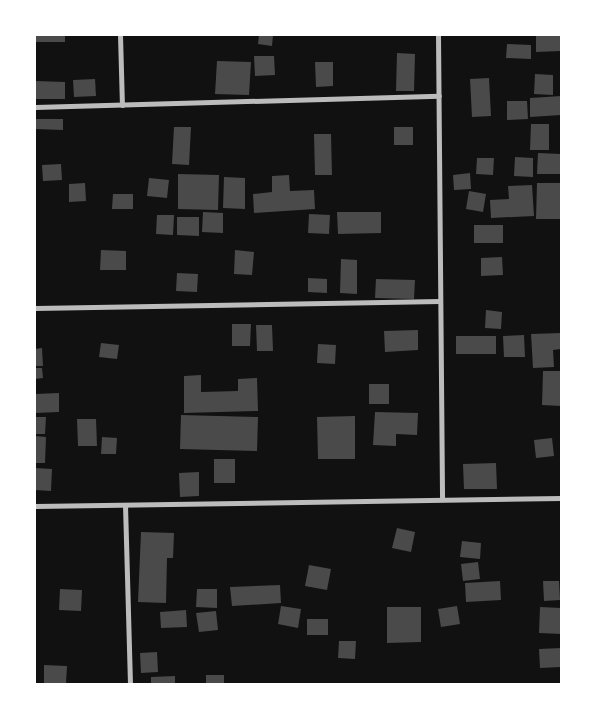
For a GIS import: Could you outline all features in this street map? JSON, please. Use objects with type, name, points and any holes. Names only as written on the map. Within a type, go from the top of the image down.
[{"type":"street","points":[[120,35],[122,105]]},
{"type":"street","points":[[438,35],[442,499]]},
{"type":"street","points":[[35,107],[439,96]]},
{"type":"street","points":[[35,308],[440,301]]},
{"type":"street","points":[[35,506],[561,498]]},
{"type":"street","points":[[125,505],[130,684]]},
{"type":"building","points":[[35,35],[65,35],[65,42],[35,42]]},
{"type":"building","points":[[259,35],[273,35],[272,46],[258,44]]},
{"type":"building","points":[[536,35],[561,35],[561,51],[536,52]]},
{"type":"building","points":[[507,44],[531,45],[531,59],[506,58]]},
{"type":"building","points":[[397,53],[415,54],[414,91],[396,91]]},
{"type":"building","points":[[254,56],[274,56],[275,75],[255,76]]},
{"type":"building","points":[[217,61],[251,62],[249,95],[215,94]]},
{"type":"building","points":[[315,62],[333,62],[333,86],[316,87]]},
{"type":"building","points":[[535,74],[553,75],[553,95],[534,94]]},
{"type":"building","points":[[489,78],[491,116],[472,117],[470,79]]},
{"type":"building","points":[[95,79],[96,96],[74,97],[73,80]]},
{"type":"building","points":[[35,81],[65,82],[65,99],[35,99]]},
{"type":"building","points":[[561,96],[561,115],[530,117],[530,98]]},
{"type":"building","points":[[507,101],[527,101],[528,119],[507,120]]},
{"type":"building","points":[[35,119],[63,119],[63,130],[35,129]]},
{"type":"building","points":[[531,124],[549,124],[549,150],[530,150]]},
{"type":"building","points":[[174,127],[191,127],[189,165],[172,164]]},
{"type":"building","points":[[394,127],[413,127],[413,145],[394,145]]},
{"type":"building","points":[[314,134],[331,134],[332,175],[315,175]]},
{"type":"building","points":[[538,153],[561,154],[561,174],[537,174]]},
{"type":"building","points":[[515,157],[533,158],[533,177],[514,176]]},
{"type":"building","points":[[477,158],[494,158],[493,175],[476,174]]},
{"type":"building","points":[[61,164],[62,180],[43,181],[42,165]]},
{"type":"building","points":[[470,173],[471,189],[454,190],[453,175]]},
{"type":"building","points":[[178,174],[219,175],[218,210],[178,209]]},
{"type":"building","points":[[289,175],[290,191],[314,190],[315,209],[254,213],[253,194],[272,192],[272,176]]},
{"type":"building","points":[[224,177],[245,178],[245,209],[223,208]]},
{"type":"building","points":[[149,178],[169,180],[167,198],[147,196]]},
{"type":"building","points":[[85,183],[86,201],[69,202],[69,184]]},
{"type":"building","points":[[537,183],[561,183],[561,219],[536,219]]},
{"type":"building","points":[[532,185],[534,216],[491,218],[490,200],[509,199],[508,186]]},
{"type":"building","points":[[469,191],[486,194],[483,212],[466,209]]},
{"type":"building","points":[[113,194],[133,194],[133,209],[112,209]]},
{"type":"building","points":[[203,212],[223,213],[223,233],[202,232]]},
{"type":"building","points":[[337,212],[381,212],[381,233],[338,234]]},
{"type":"building","points":[[309,214],[330,215],[329,234],[308,233]]},
{"type":"building","points":[[157,215],[174,215],[173,235],[156,234]]},
{"type":"building","points":[[177,217],[199,217],[199,236],[177,235]]},
{"type":"building","points":[[474,225],[503,225],[503,243],[474,243]]},
{"type":"building","points":[[101,250],[126,251],[126,270],[100,270]]},
{"type":"building","points":[[235,250],[254,252],[252,275],[234,274]]},
{"type":"building","points":[[502,257],[503,275],[481,276],[481,258]]},
{"type":"building","points":[[341,259],[357,260],[357,294],[340,293]]},
{"type":"building","points":[[177,273],[198,274],[197,292],[176,291]]},
{"type":"building","points":[[308,278],[327,279],[327,293],[308,292]]},
{"type":"building","points":[[376,279],[415,280],[414,299],[375,298]]},
{"type":"building","points":[[486,310],[502,312],[501,329],[485,328]]},
{"type":"building","points":[[232,324],[251,324],[250,346],[232,346]]},
{"type":"building","points":[[256,325],[272,325],[273,351],[257,351]]},
{"type":"building","points":[[418,330],[418,350],[385,352],[384,331]]},
{"type":"building","points":[[561,333],[561,349],[553,350],[554,367],[533,368],[531,334]]},
{"type":"building","points":[[524,335],[525,357],[504,357],[503,336]]},
{"type":"building","points":[[456,336],[496,336],[496,354],[456,354]]},
{"type":"building","points":[[101,343],[119,345],[117,359],[99,357]]},
{"type":"building","points":[[318,344],[336,345],[335,364],[317,363]]},
{"type":"building","points":[[42,348],[43,366],[35,366],[35,349]]},
{"type":"building","points":[[35,368],[42,368],[43,378],[35,379]]},
{"type":"building","points":[[543,371],[561,371],[561,406],[542,405]]},
{"type":"building","points":[[201,375],[201,392],[238,391],[238,379],[257,378],[258,411],[184,413],[184,376]]},
{"type":"building","points":[[369,384],[389,384],[389,404],[369,404]]},
{"type":"building","points":[[59,393],[59,412],[35,413],[35,394]]},
{"type":"building","points":[[375,412],[418,413],[417,435],[396,434],[396,446],[373,445]]},
{"type":"building","points":[[181,415],[258,417],[257,451],[180,449]]},
{"type":"building","points":[[355,416],[355,459],[318,459],[317,417]]},
{"type":"building","points":[[35,417],[46,417],[45,434],[35,434]]},
{"type":"building","points":[[77,419],[96,419],[97,446],[78,446]]},
{"type":"building","points":[[35,436],[46,437],[45,463],[35,463]]},
{"type":"building","points":[[102,437],[117,438],[116,454],[101,454]]},
{"type":"building","points":[[552,438],[554,456],[536,458],[534,440]]},
{"type":"building","points":[[214,459],[235,459],[235,483],[214,483]]},
{"type":"building","points":[[496,463],[497,489],[464,489],[463,464]]},
{"type":"building","points":[[35,468],[52,469],[51,491],[35,490]]},
{"type":"building","points":[[199,472],[199,496],[180,497],[179,473]]},
{"type":"building","points":[[397,528],[415,532],[411,552],[392,548]]},
{"type":"building","points":[[141,532],[174,533],[173,558],[167,558],[166,603],[138,602]]},
{"type":"building","points":[[462,541],[481,543],[480,559],[460,557]]},
{"type":"building","points":[[478,562],[480,579],[463,581],[461,564]]},
{"type":"building","points":[[309,565],[331,569],[327,590],[305,586]]},
{"type":"building","points":[[500,581],[501,600],[466,602],[465,583]]},
{"type":"building","points":[[543,581],[559,581],[560,600],[544,601]]},
{"type":"building","points":[[280,585],[281,603],[232,606],[230,587]]},
{"type":"building","points":[[60,589],[82,590],[81,611],[59,610]]},
{"type":"building","points":[[197,589],[217,589],[217,608],[196,607]]},
{"type":"building","points":[[281,606],[301,609],[298,628],[278,624]]},
{"type":"building","points":[[457,606],[460,624],[441,627],[438,609]]},
{"type":"building","points":[[387,607],[421,607],[421,642],[387,643]]},
{"type":"building","points":[[540,607],[561,608],[561,634],[539,633]]},
{"type":"building","points":[[186,610],[187,627],[161,628],[160,612]]},
{"type":"building","points":[[216,611],[218,630],[199,632],[196,613]]},
{"type":"building","points":[[307,619],[328,619],[328,635],[307,635]]},
{"type":"building","points":[[339,641],[356,641],[355,659],[338,658]]},
{"type":"building","points":[[561,648],[561,667],[540,668],[539,649]]},
{"type":"building","points":[[157,652],[158,672],[141,673],[140,653]]},
{"type":"building","points":[[44,665],[67,666],[66,684],[44,684]]},
{"type":"building","points":[[206,675],[224,675],[224,684],[206,684]]},
{"type":"building","points":[[175,676],[175,684],[151,684],[151,677]]}]
